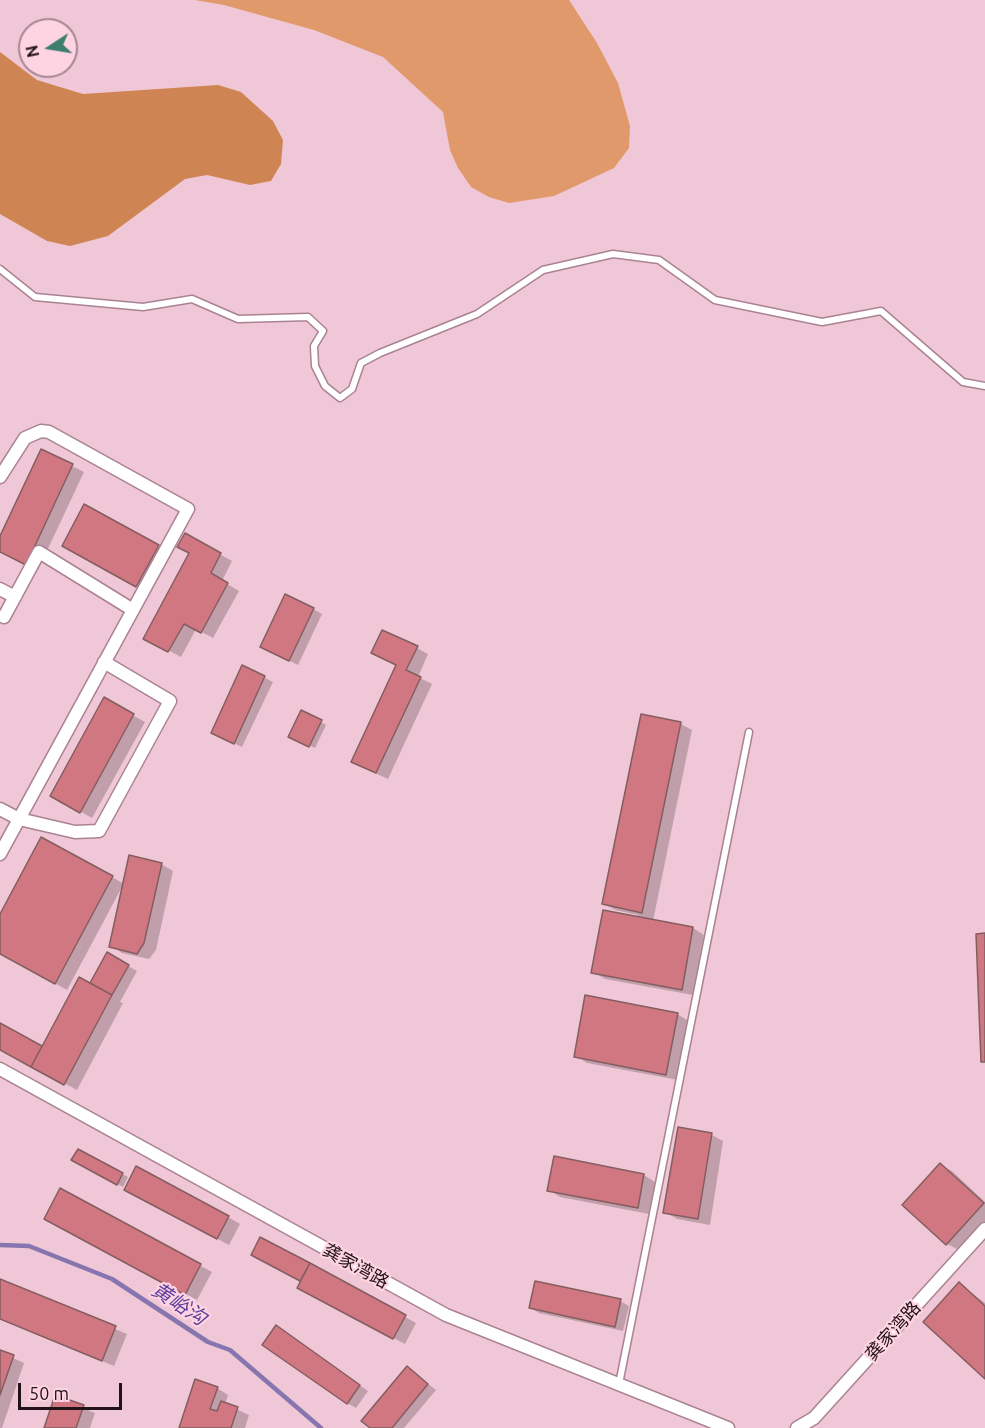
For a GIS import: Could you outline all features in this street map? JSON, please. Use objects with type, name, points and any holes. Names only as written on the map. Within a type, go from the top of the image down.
[{"type":"street","points":[[0,477],[25,438],[41,431],[49,432],[188,509],[0,854]]},
{"type":"street","points":[[4,617],[39,552],[133,609]]},
{"type":"street","points":[[0,589],[15,597]]},
{"type":"street","points":[[0,809],[19,819],[75,832],[99,831],[170,701],[104,662]]},
{"type":"street","name":"龚家湾路","points":[[0,1069],[446,1316],[728,1428]]},
{"type":"street","name":"龚家湾路","points":[[798,1428],[814,1418],[985,1229]]},
{"type":"lane","points":[[0,269],[35,297],[143,307],[192,299],[238,319],[308,317],[323,331],[314,346],[315,366],[325,386],[340,398],[352,389],[361,363],[380,353],[477,314],[543,270],[613,254],[659,260],[715,300],[822,322],[881,310],[963,382],[985,386]]},
{"type":"lane","points":[[619,1384],[749,732]]},
{"type":"shaded area","points":[[195,0],[569,0],[597,43],[618,83],[630,126],[629,148],[614,168],[554,196],[509,203],[489,197],[471,187],[458,168],[450,150],[443,112],[383,57],[314,30],[224,5]]},
{"type":"shaded area","points":[[0,52],[18,66],[18,78],[34,78],[83,94],[218,85],[241,92],[273,121],[283,140],[281,164],[271,181],[250,185],[207,175],[185,179],[108,236],[70,246],[47,241],[0,214]]},
{"type":"building","points":[[41,449],[73,464],[26,565],[0,552],[0,536]]},
{"type":"building","points":[[84,504],[159,545],[136,587],[62,546]]},
{"type":"building","points":[[185,533],[221,553],[211,573],[228,583],[201,633],[184,624],[168,652],[143,639],[189,553],[177,547]]},
{"type":"building","points":[[285,594],[314,608],[289,661],[260,647]]},
{"type":"building","points":[[382,630],[418,646],[406,670],[421,677],[376,773],[351,762],[396,665],[371,653]]},
{"type":"building","points":[[242,665],[265,676],[234,744],[211,733]]},
{"type":"building","points":[[104,697],[134,714],[80,813],[50,796]]},
{"type":"building","points":[[301,710],[322,720],[309,747],[288,737]]},
{"type":"building","points":[[641,714],[681,722],[642,913],[602,904]]},
{"type":"building","points":[[41,837],[113,876],[55,984],[0,954],[0,914]]},
{"type":"building","points":[[129,855],[162,863],[144,943],[137,954],[109,947]]},
{"type":"building","points":[[603,910],[693,927],[682,990],[591,973]]},
{"type":"building","points":[[985,933],[985,1062],[981,1062],[976,934]]},
{"type":"building","points":[[107,952],[129,965],[112,995],[90,983]]},
{"type":"building","points":[[79,977],[112,995],[64,1085],[31,1067]]},
{"type":"building","points":[[585,995],[678,1013],[666,1075],[574,1057]]},
{"type":"building","points":[[0,1023],[42,1046],[31,1067],[0,1050]]},
{"type":"building","points":[[678,1127],[712,1133],[698,1219],[663,1213]]},
{"type":"building","points":[[78,1149],[123,1173],[117,1185],[71,1160]]},
{"type":"building","points":[[554,1156],[644,1174],[638,1208],[547,1191]]},
{"type":"building","points":[[940,1163],[984,1203],[946,1245],[902,1205]]},
{"type":"building","points":[[136,1166],[229,1216],[217,1239],[124,1190]]},
{"type":"building","points":[[60,1188],[201,1264],[185,1295],[44,1219]]},
{"type":"building","points":[[260,1237],[310,1263],[300,1281],[251,1255]]},
{"type":"building","points":[[310,1263],[406,1315],[393,1339],[297,1288]]},
{"type":"building","points":[[0,1279],[116,1326],[102,1361],[0,1319]]},
{"type":"building","points":[[535,1281],[621,1299],[615,1327],[529,1308]]},
{"type":"building","points":[[959,1282],[985,1306],[985,1379],[923,1322]]},
{"type":"building","points":[[276,1325],[360,1385],[347,1404],[262,1345]]},
{"type":"building","points":[[0,1350],[14,1355],[0,1395]]},
{"type":"building","points":[[407,1366],[428,1384],[392,1428],[370,1428],[361,1421]]},
{"type":"building","points":[[195,1379],[218,1387],[210,1409],[217,1411],[221,1401],[238,1407],[231,1428],[179,1428]]},
{"type":"building","points":[[55,1395],[84,1405],[76,1428],[44,1428]]},
{"type":"waterway","name":"黄峪沟","points":[[0,1245],[29,1246],[112,1279],[208,1342],[230,1350],[321,1428]]}]
